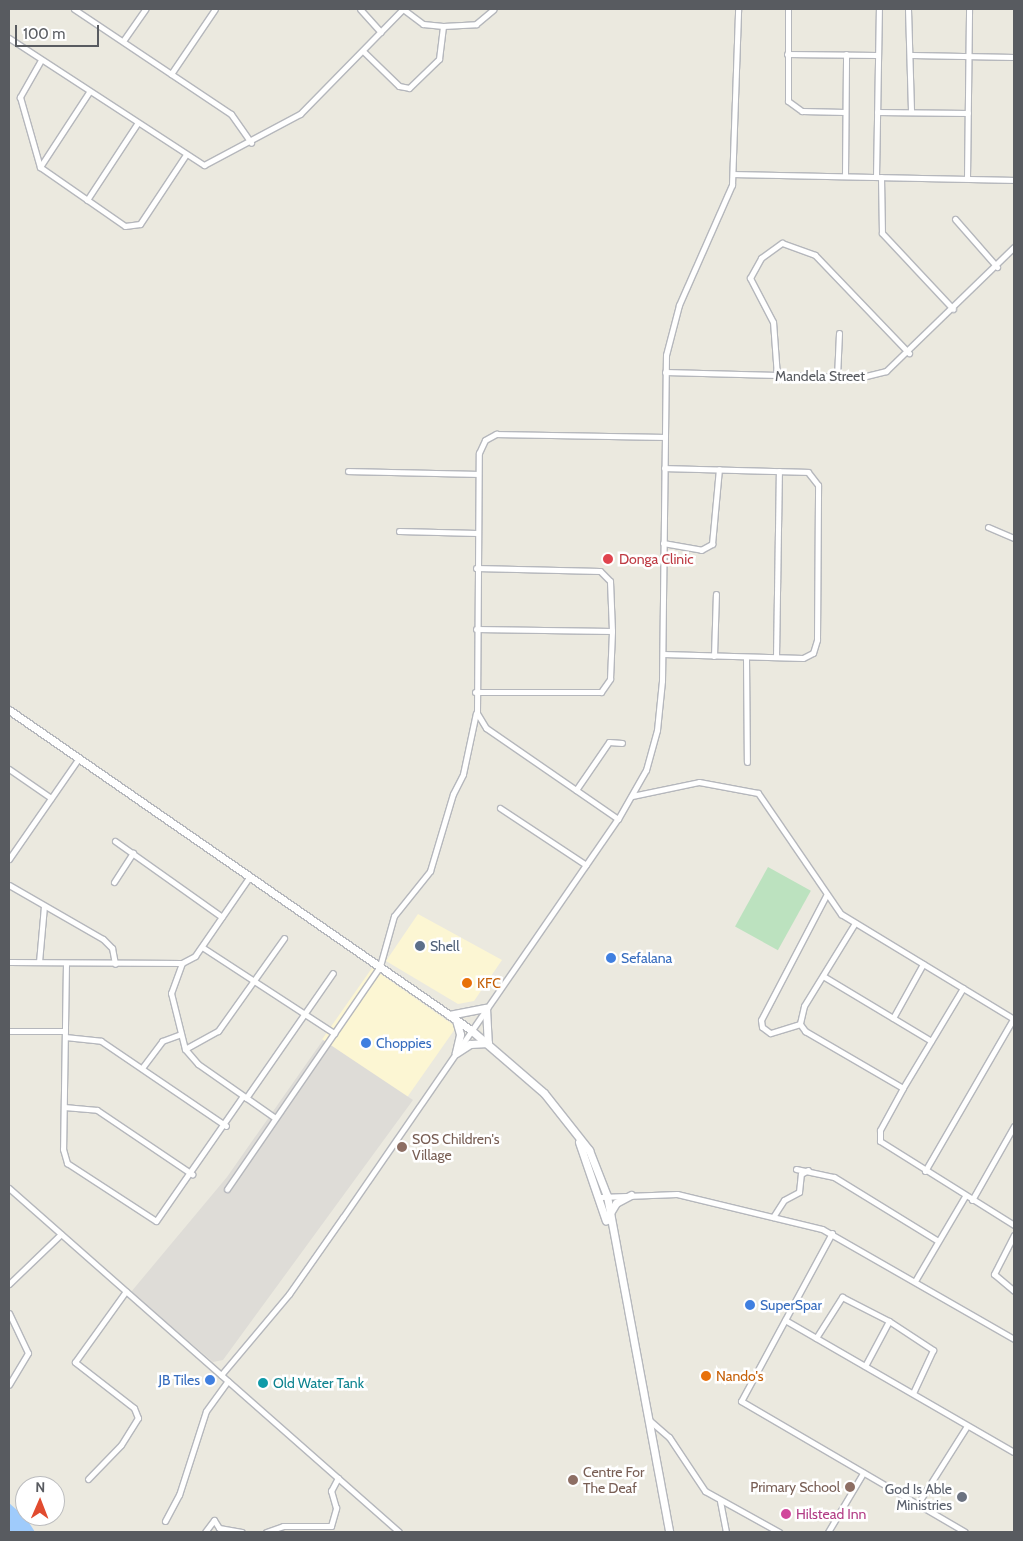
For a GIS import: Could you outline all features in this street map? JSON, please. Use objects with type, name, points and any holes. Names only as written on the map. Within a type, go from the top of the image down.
[{"type":"street","points":[[75,9],[231,114],[251,143]]},
{"type":"street","points":[[123,42],[145,9]]},
{"type":"street","points":[[171,74],[215,9]]},
{"type":"street","points":[[360,9],[381,32]]},
{"type":"street","points":[[9,38],[185,156],[197,163],[213,164],[300,114],[403,9],[423,24],[443,26],[476,24],[494,9]]},
{"type":"street","points":[[221,1375],[289,1294],[618,819],[632,796],[654,744],[663,654],[664,372],[679,305],[726,203],[734,174],[738,9]]},
{"type":"street","points":[[788,9],[786,93],[791,106],[802,111],[845,112]]},
{"type":"street","points":[[879,9],[876,112],[882,233],[953,309]]},
{"type":"street","points":[[908,9],[912,56],[911,112]]},
{"type":"street","points":[[967,178],[969,9]]},
{"type":"street","points":[[363,50],[399,86],[409,88],[439,59],[443,26]]},
{"type":"street","points":[[787,54],[877,55]]},
{"type":"street","points":[[845,176],[846,54]]},
{"type":"street","points":[[912,56],[1014,57]]},
{"type":"street","points":[[41,60],[20,97],[40,166],[125,226],[136,227],[185,156]]},
{"type":"street","points":[[40,166],[89,92]]},
{"type":"street","points":[[876,112],[968,112]]},
{"type":"street","points":[[87,200],[137,124]]},
{"type":"street","points":[[734,174],[1014,180]]},
{"type":"street","points":[[955,218],[997,267]]},
{"type":"street","points":[[777,376],[773,322],[750,278],[761,258],[782,243],[815,255],[909,353]]},
{"type":"street","name":"Mandela Street","points":[[664,372],[777,376],[878,374],[909,353],[1014,248]]},
{"type":"street","points":[[837,376],[839,333]]},
{"type":"street","points":[[228,1189],[380,966],[394,916],[435,862],[453,794],[463,774],[476,713],[476,533],[478,474],[482,444],[496,434],[664,437]]},
{"type":"street","points":[[663,654],[807,657],[817,640],[818,482],[810,472],[664,468]]},
{"type":"street","points":[[663,543],[701,550],[712,544],[718,469]]},
{"type":"street","points":[[348,471],[478,474]]},
{"type":"street","points":[[776,657],[779,471]]},
{"type":"street","points":[[988,527],[1014,538]]},
{"type":"street","points":[[399,531],[476,533]]},
{"type":"street","points":[[475,692],[601,692],[610,679],[612,631],[610,581],[600,571],[476,568]]},
{"type":"street","points":[[714,656],[716,594]]},
{"type":"street","points":[[476,629],[612,631]]},
{"type":"street","points":[[746,657],[747,762]]},
{"type":"street","points":[[9,710],[471,1030],[538,1086],[576,1134],[604,1196],[610,1213],[618,1269]]},
{"type":"street","points":[[476,713],[486,728],[618,819]]},
{"type":"street","points":[[576,790],[607,744],[622,743]]},
{"type":"street","points":[[9,859],[79,758]]},
{"type":"street","points":[[9,769],[51,798]]},
{"type":"street","points":[[632,796],[684,782],[713,783],[758,793],[841,914],[1013,1019],[925,1171]]},
{"type":"street","points":[[500,808],[586,865]]},
{"type":"street","points":[[115,841],[222,916]]},
{"type":"street","points":[[114,882],[133,853]]},
{"type":"street","points":[[250,876],[202,947],[182,963],[171,993],[182,1022],[181,1034],[185,1049],[198,1064],[275,1118]]},
{"type":"street","points":[[9,885],[103,939],[112,948],[115,964]]},
{"type":"street","points":[[800,1024],[770,1033],[762,1027],[761,1020],[827,894]]},
{"type":"street","points":[[39,962],[44,906]]},
{"type":"street","points":[[855,923],[804,1006],[800,1024],[805,1031],[903,1088]]},
{"type":"street","points":[[185,1049],[218,1031],[284,938]]},
{"type":"street","points":[[202,947],[254,979],[334,1033]]},
{"type":"street","points":[[9,962],[182,963]]},
{"type":"street","points":[[66,963],[65,1160],[148,1219],[163,1216],[244,1097],[333,973]]},
{"type":"street","points":[[893,1018],[923,964]]},
{"type":"street","points":[[823,976],[931,1041]]},
{"type":"street","points":[[963,988],[880,1130],[880,1141],[925,1171],[1014,1225]]},
{"type":"street","points":[[449,1015],[486,1008]]},
{"type":"street","points":[[486,1008],[488,1043]]},
{"type":"street","points":[[456,1020],[460,1034],[456,1053]]},
{"type":"street","points":[[9,1031],[65,1034],[101,1041],[226,1126]]},
{"type":"street","points":[[142,1068],[162,1041],[181,1034]]},
{"type":"street","points":[[456,1053],[470,1044],[488,1043]]},
{"type":"street","points":[[64,1107],[97,1110],[192,1174]]},
{"type":"street","points":[[972,1200],[1014,1126]]},
{"type":"street","points":[[796,1169],[809,1170],[842,1181],[938,1241]]},
{"type":"street","points":[[773,1217],[784,1200],[798,1192],[801,1174],[809,1170]]},
{"type":"street","points":[[10,1191],[399,1532]]},
{"type":"street","points":[[604,1196],[677,1194],[832,1233],[1014,1339]]},
{"type":"street","points":[[610,1213],[616,1203],[632,1195]]},
{"type":"street","points":[[604,1196],[669,1532]]},
{"type":"street","points":[[915,1281],[965,1196]]},
{"type":"street","points":[[832,1233],[742,1402],[965,1532]]},
{"type":"street","points":[[9,1284],[61,1234]]},
{"type":"street","points":[[1014,1235],[994,1274],[1014,1291]]},
{"type":"street","points":[[88,1479],[121,1445],[138,1418],[134,1408],[75,1362],[126,1291]]},
{"type":"street","points":[[816,1338],[842,1297],[889,1321],[933,1350],[913,1393]]},
{"type":"street","points":[[9,1313],[28,1353],[9,1385]]},
{"type":"street","points":[[785,1320],[1014,1452]]},
{"type":"street","points":[[865,1366],[889,1321]]},
{"type":"street","points":[[165,1521],[179,1495],[206,1411],[228,1381]]},
{"type":"street","points":[[646,1418],[669,1437],[701,1487],[720,1500],[779,1532]]},
{"type":"street","points":[[917,1505],[967,1426]]},
{"type":"street","points":[[828,1532],[863,1473]]},
{"type":"street","points":[[266,1532],[283,1526],[331,1526],[336,1508],[331,1491],[338,1478]]},
{"type":"street","points":[[720,1500],[726,1532]]},
{"type":"street","points":[[205,1532],[214,1520],[219,1528],[242,1532]]},
{"type":"shaded area","points":[[418,914],[502,960],[474,1001],[458,1004],[386,961]]},
{"type":"shaded area","points":[[372,968],[456,1027],[406,1098],[322,1039]]},
{"type":"shaded area","points":[[323,1040],[413,1100],[223,1360],[213,1362],[131,1292],[227,1177]]},
{"type":"green space","points":[[768,867],[811,891],[778,950],[735,926]]},
{"type":"water","points":[[9,1503],[15,1508],[15,1526],[31,1526],[35,1532],[9,1532]]},
{"type":"place","name":"Donga Clinic","points":[[608,559]]},
{"type":"place","name":"Shell","points":[[420,946]]},
{"type":"place","name":"Sefalana","points":[[611,958]]},
{"type":"place","name":"KFC","points":[[467,983]]},
{"type":"place","name":"Choppies","points":[[366,1043]]},
{"type":"place","name":"SOS Children's Village","points":[[402,1147]]},
{"type":"place","name":"SuperSpar","points":[[750,1305]]},
{"type":"place","name":"Nando's","points":[[706,1376]]},
{"type":"place","name":"JB Tiles","points":[[210,1380]]},
{"type":"place","name":"Old Water Tank","points":[[263,1383]]},
{"type":"place","name":"Centre For The Deaf","points":[[573,1480]]},
{"type":"place","name":"Primary School","points":[[850,1487]]},
{"type":"place","name":"God Is Able Ministries","points":[[962,1497]]},
{"type":"place","name":"Hilstead Inn","points":[[786,1514]]}]
